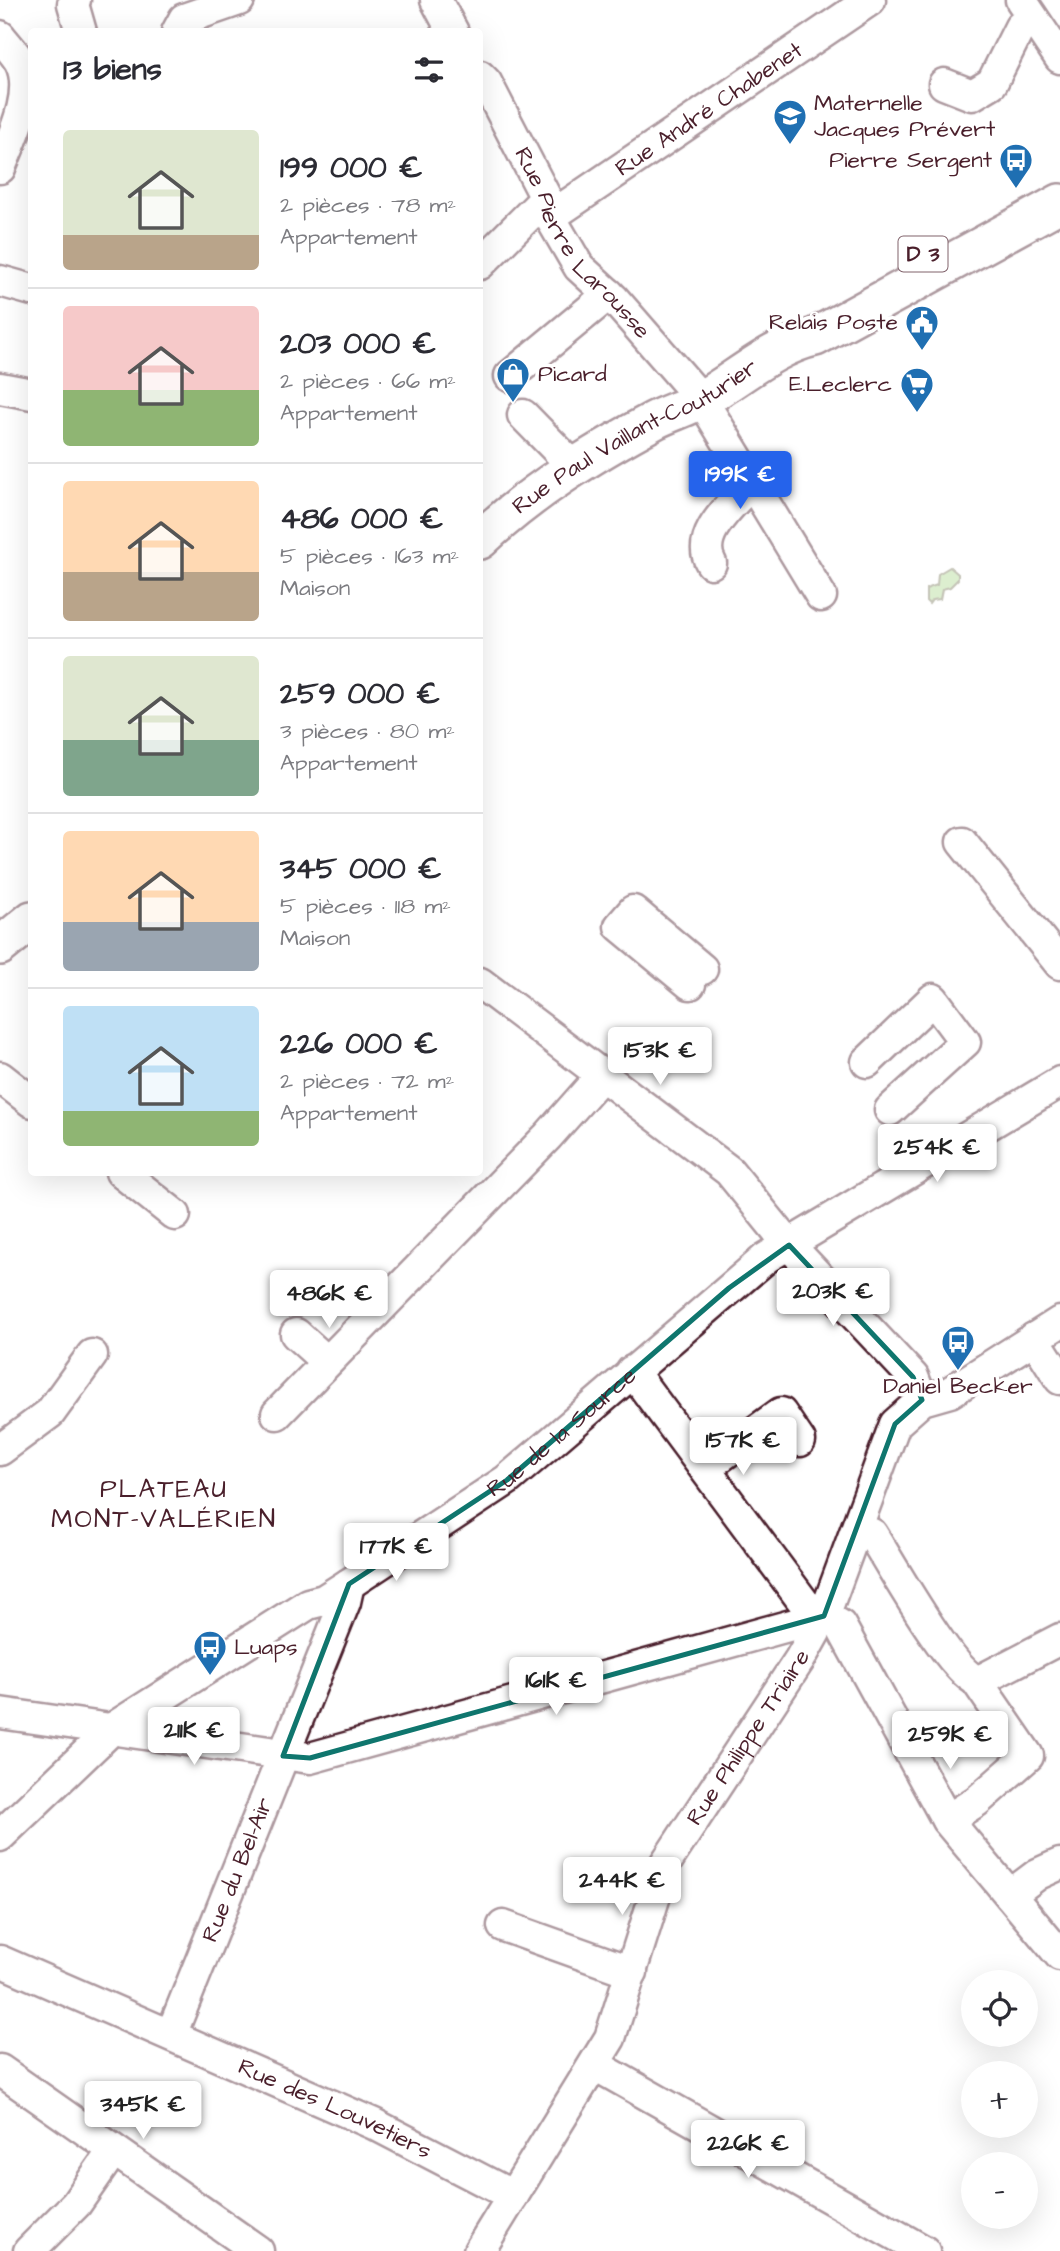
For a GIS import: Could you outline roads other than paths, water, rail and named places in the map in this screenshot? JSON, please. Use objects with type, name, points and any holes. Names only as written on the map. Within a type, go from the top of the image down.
[{"type":"main road","name":"Rue Paul Vaillant-Couturier","points":[[795,342],[808,322],[1020,197],[1060,179]]},
{"type":"main road","name":"Rue Paul Vaillant-Couturier","points":[[483,538],[551,481],[574,467],[657,419],[702,400],[795,342],[815,337],[1060,203]]},
{"type":"main road","points":[[0,946],[28,923]]},
{"type":"street","points":[[75,0],[73,4],[80,28]]},
{"type":"street","points":[[179,28],[184,19],[239,0]]},
{"type":"street","points":[[436,0],[451,28]]},
{"type":"street","name":"Rue André Chabenet","points":[[483,262],[548,208],[870,0]]},
{"type":"street","points":[[1027,8],[1060,58]]},
{"type":"street","points":[[944,84],[972,95],[992,83],[1027,8]]},
{"type":"street","points":[[0,36],[20,62],[15,130],[0,168]]},
{"type":"street","name":"Rue Pierre Larousse","points":[[483,79],[579,267],[609,294],[702,400],[821,596]]},
{"type":"street","points":[[0,281],[28,289]]},
{"type":"street","points":[[510,376],[609,294]]},
{"type":"street","points":[[0,388],[28,393]]},
{"type":"street","points":[[523,415],[574,467]]},
{"type":"street","points":[[711,563],[706,554],[706,538],[752,482]]},
{"type":"street","points":[[962,842],[1060,964]]},
{"type":"street","points":[[483,985],[729,1171],[789,1245],[913,1377],[922,1400]]},
{"type":"street","points":[[867,1062],[933,999],[965,1042],[890,1110]]},
{"type":"street","points":[[277,1414],[548,1136],[602,1075]]},
{"type":"street","points":[[0,1077],[28,1098]]},
{"type":"street","name":"Rue de la Source","points":[[0,1836],[113,1728],[308,1604],[324,1600],[507,1480],[766,1258],[1060,1082]]},
{"type":"street","points":[[126,1176],[175,1215]]},
{"type":"street","name":"Rue Philippe Triaire","points":[[479,2251],[610,2038],[665,1864],[800,1659],[824,1616],[895,1424],[922,1400],[950,1392],[1060,1322]]},
{"type":"street","points":[[296,1334],[327,1362]]},
{"type":"street","points":[[1034,1338],[1060,1379]]},
{"type":"street","points":[[0,1450],[50,1413],[92,1355]]},
{"type":"street","points":[[632,1371],[804,1604],[841,1625],[947,1819],[1060,1955]]},
{"type":"street","points":[[705,1468],[781,1413],[800,1441]]},
{"type":"street","points":[[858,1528],[872,1534],[947,1652],[976,1680],[1028,1756],[977,1801],[947,1819]]},
{"type":"street","name":"Rue du Bel-Air","points":[[171,2035],[345,1602],[349,1584]]},
{"type":"street","points":[[0,1713],[310,1758],[824,1616]]},
{"type":"street","points":[[976,1680],[1060,1639]]},
{"type":"street","points":[[1010,1895],[1038,1874],[1060,1864]]},
{"type":"street","points":[[503,1926],[632,1972]]},
{"type":"street","name":"Rue des Louvetiers","points":[[0,1961],[374,2124],[513,2196]]},
{"type":"street","points":[[595,2065],[924,2251]]},
{"type":"street","points":[[0,2070],[258,2251]]},
{"type":"street","points":[[29,2251],[76,2204],[113,2151]]},
{"type":"place","name":"Maternelle Jacques Prévert","points":[[790,146]]},
{"type":"place","name":"Pierre Sergent","points":[[1016,190]]},
{"type":"place","name":"Relais Poste","points":[[922,352]]},
{"type":"place","name":"Picard","points":[[513,404]]},
{"type":"place","name":"E.Leclerc","points":[[917,414]]},
{"type":"place","name":"Daniel Becker","points":[[958,1372]]},
{"type":"place","name":"Luaps","points":[[210,1677]]},
{"type":"district","name":"PLATEAU MONT-VALÉRIEN","points":[[164,1504]]}]
